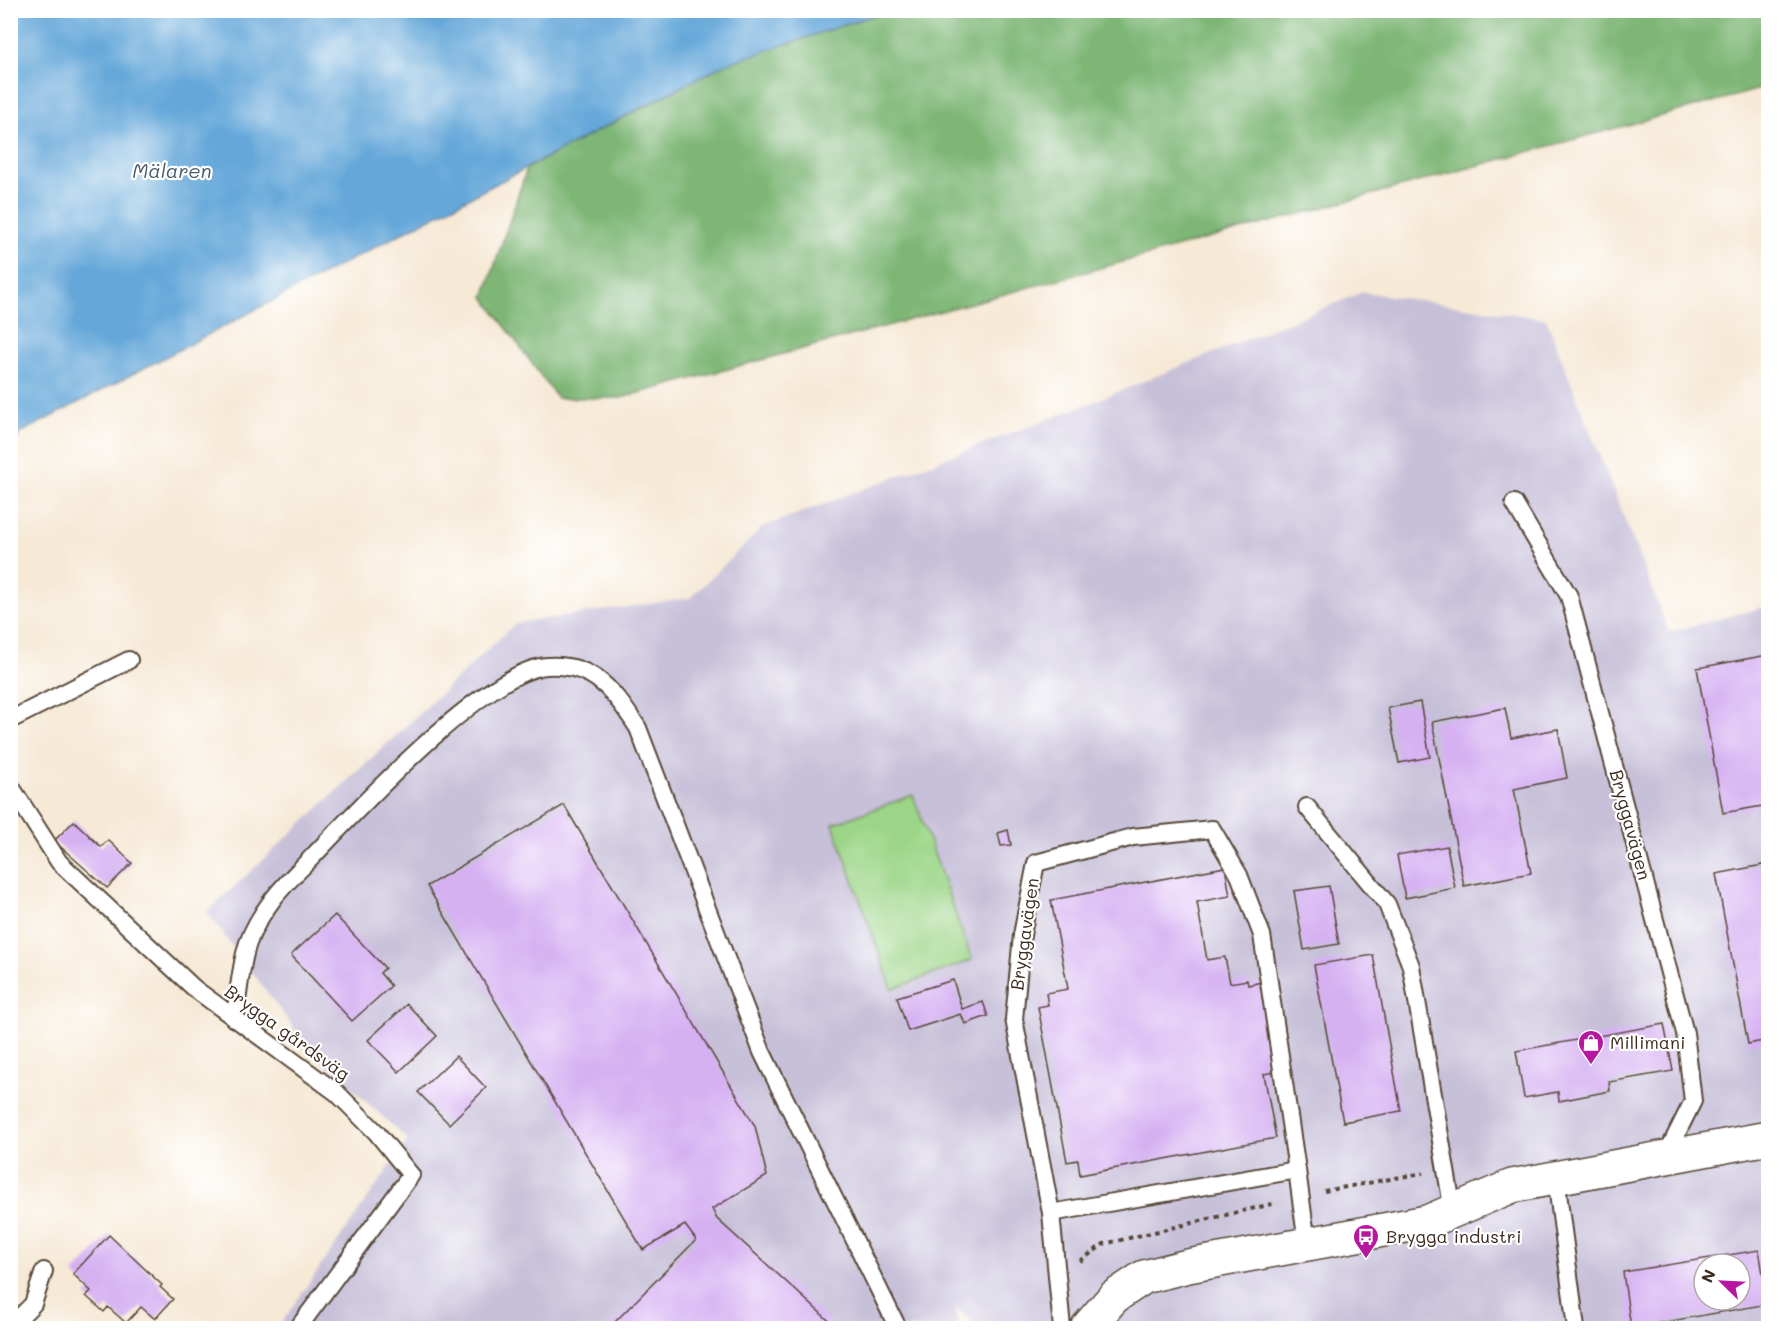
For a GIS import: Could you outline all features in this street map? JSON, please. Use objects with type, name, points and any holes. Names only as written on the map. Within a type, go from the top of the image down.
[{"type":"main road","points":[[1088,1329],[1114,1297],[1144,1277],[1188,1266],[1427,1222],[1512,1186],[1768,1138]]},
{"type":"lane","name":"Bryggavägen","points":[[1514,503],[1569,596],[1685,1033],[1693,1101],[1665,1157]]},
{"type":"lane","points":[[10,720],[129,660]]},
{"type":"lane","points":[[234,1019],[248,943],[273,899],[340,828],[447,723],[515,675],[545,666],[574,668],[594,676],[614,692],[638,728],[762,1052],[898,1329]]},
{"type":"lane","name":"Brygga gårdsväg","points":[[10,785],[59,862],[195,989],[337,1092],[376,1132],[411,1175],[298,1329]]},
{"type":"lane","points":[[1307,807],[1387,904],[1411,966],[1453,1211]]},
{"type":"lane","name":"Bryggavägen","points":[[1062,1329],[1051,1213],[1014,1019],[1022,935],[1036,863],[1133,837],[1212,829],[1239,875],[1262,936],[1307,1244]]},
{"type":"lane","points":[[1051,1213],[1297,1170]]},
{"type":"lane","points":[[1557,1178],[1576,1329]]},
{"type":"lane","points":[[10,1327],[33,1304],[44,1271]]},
{"type":"path","points":[[1057,1277],[1104,1244],[1300,1197],[1446,1169]]},
{"type":"shaded area","points":[[1363,292],[1546,319],[1669,632],[1768,606],[1768,1328],[978,1328],[956,1307],[958,1328],[278,1328],[408,1140],[310,1050],[207,912],[516,623],[690,598],[763,527],[1083,406]]},
{"type":"green space","points":[[887,11],[1768,11],[1768,87],[621,398],[557,398],[484,297],[527,168],[725,64]]},
{"type":"green space","points":[[913,795],[972,960],[892,989],[833,824]]},
{"type":"water","name":"Mälaren","points":[[11,10],[887,11],[725,64],[22,432],[11,447]]},
{"type":"building","points":[[1768,655],[1768,805],[1723,813],[1697,668]]},
{"type":"building","points":[[1420,702],[1430,757],[1399,763],[1388,708]]},
{"type":"building","points":[[1505,708],[1511,738],[1558,729],[1567,778],[1514,789],[1531,873],[1464,886],[1432,722]]},
{"type":"building","points":[[564,805],[755,1126],[767,1176],[712,1209],[717,1219],[837,1328],[609,1328],[696,1240],[685,1225],[643,1250],[427,886]]},
{"type":"building","points":[[74,821],[101,847],[108,840],[132,863],[107,888],[54,841]]},
{"type":"building","points":[[1008,830],[1011,845],[1001,846],[998,833]]},
{"type":"building","points":[[1447,846],[1455,888],[1405,898],[1397,855]]},
{"type":"building","points":[[1768,864],[1768,1040],[1748,1044],[1716,874]]},
{"type":"building","points":[[1225,867],[1230,896],[1197,902],[1207,960],[1225,957],[1230,983],[1247,980],[1248,985],[1262,982],[1279,1071],[1264,1074],[1276,1138],[1080,1175],[1078,1160],[1067,1162],[1038,1007],[1048,1005],[1046,993],[1068,989],[1051,900]]},
{"type":"building","points":[[1329,886],[1339,944],[1304,950],[1294,891]]},
{"type":"building","points":[[335,915],[385,968],[380,973],[391,986],[352,1021],[291,955]]},
{"type":"building","points":[[1373,955],[1401,1111],[1343,1122],[1314,965]]},
{"type":"building","points":[[953,980],[962,1009],[983,1002],[988,1016],[965,1024],[961,1014],[908,1031],[897,997]]},
{"type":"building","points":[[407,1004],[437,1036],[399,1072],[368,1040]]},
{"type":"building","points":[[1664,1024],[1673,1071],[1609,1082],[1610,1091],[1559,1101],[1558,1092],[1524,1098],[1516,1051]]},
{"type":"building","points":[[456,1056],[486,1088],[449,1124],[418,1092]]},
{"type":"building","points":[[109,1235],[162,1285],[160,1287],[173,1299],[155,1319],[141,1307],[126,1323],[108,1307],[104,1312],[86,1296],[91,1291],[73,1274]]},
{"type":"building","points":[[1759,1250],[1768,1304],[1752,1307],[1752,1252],[1747,1252]]},
{"type":"building","points":[[1692,1261],[1692,1312],[1722,1312],[1631,1328],[1623,1272]]},
{"type":"place","name":"Millimani","points":[[1591,1066]]},
{"type":"place","name":"Brygga industri","points":[[1366,1260]]}]
